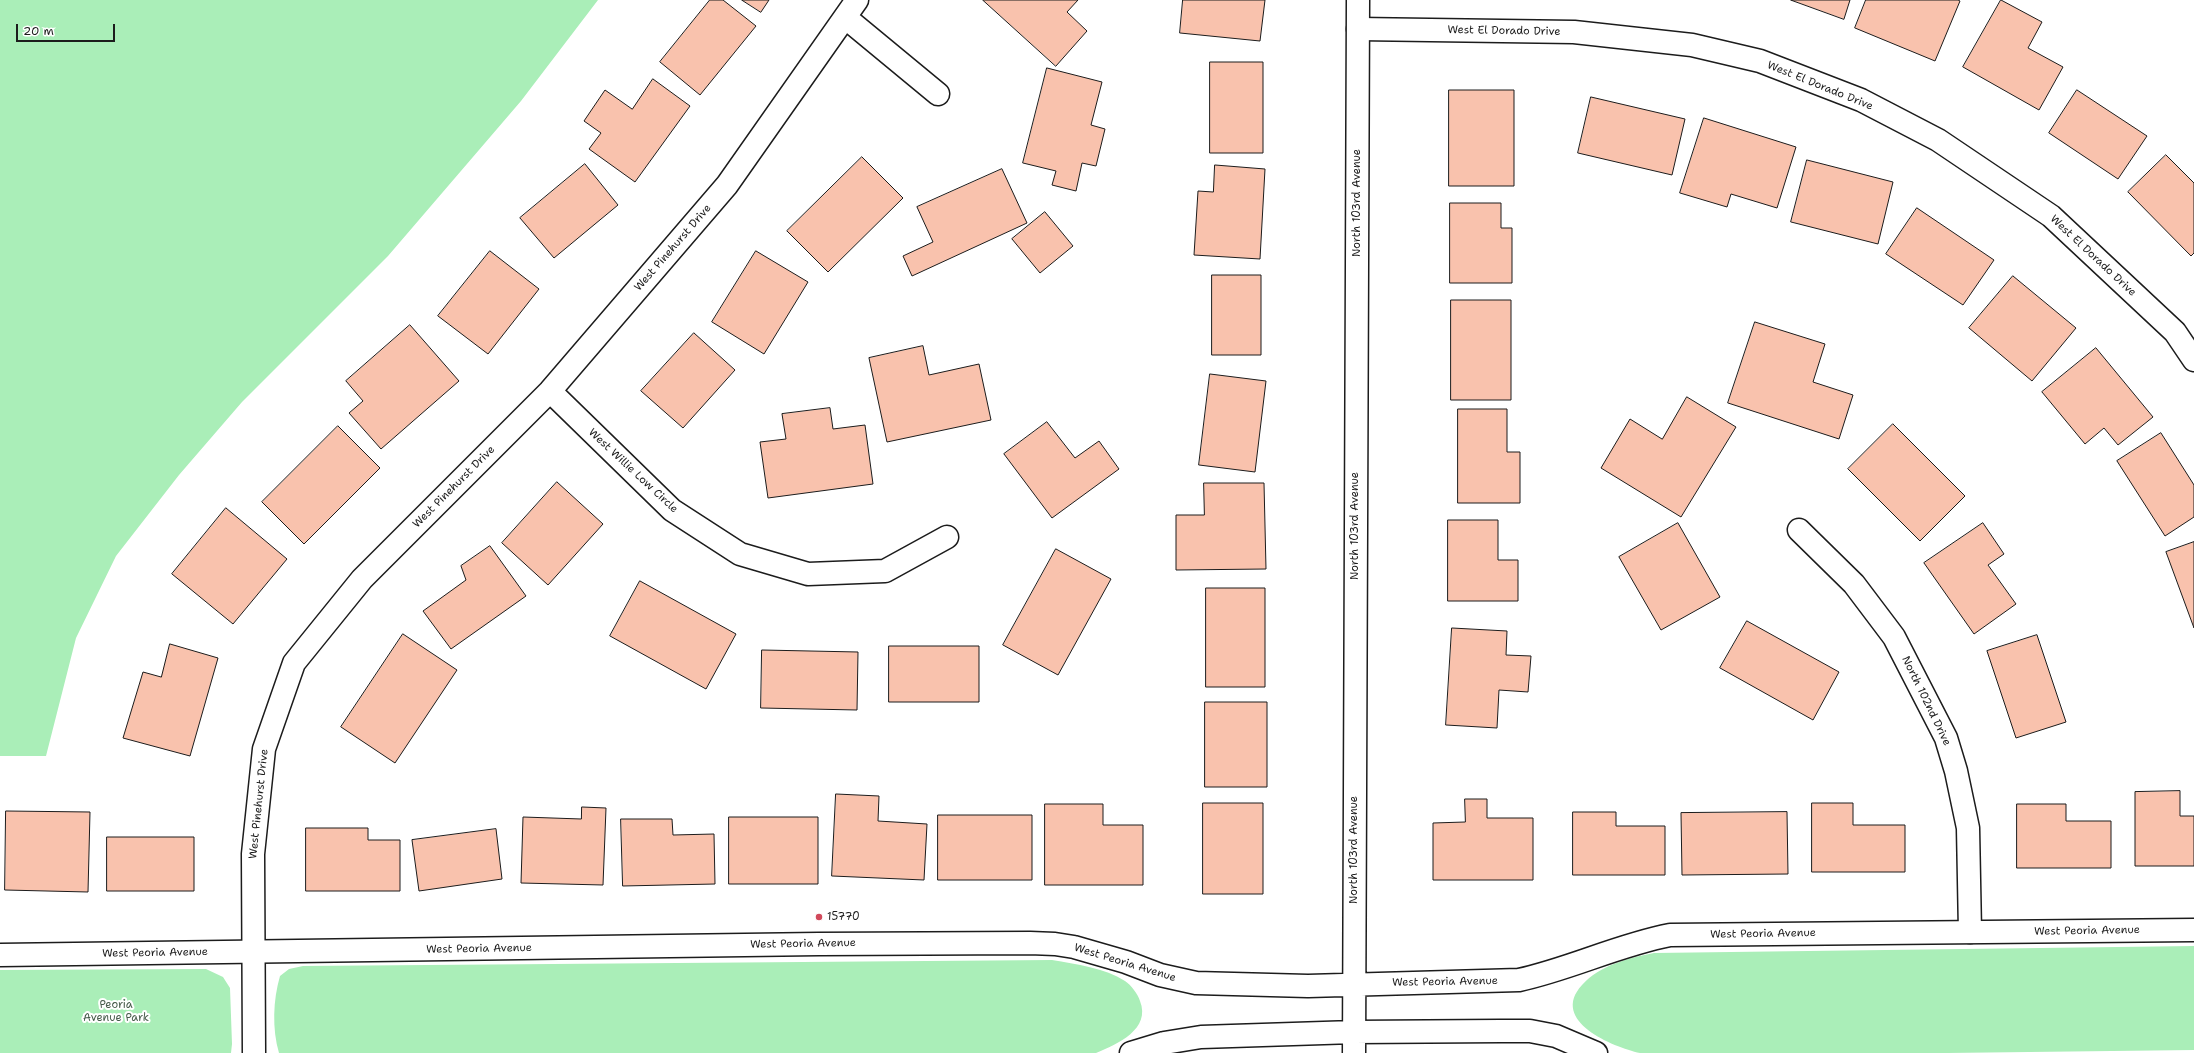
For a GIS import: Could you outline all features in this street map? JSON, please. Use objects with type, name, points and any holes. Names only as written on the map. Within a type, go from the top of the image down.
[{"type":"street","name":"West Pinehurst Drive","points":[[254,1053],[253,854],[264,749],[294,663],[362,579],[550,391],[727,185],[846,18],[857,0]]},
{"type":"street","name":"North 103rd Avenue","points":[[1354,1042],[1354,692],[1358,0]]},
{"type":"street","points":[[846,18],[938,94]]},
{"type":"street","name":"West El Dorado Drive","points":[[1358,29],[1574,32],[1692,45],[1760,61],[1861,100],[1938,140],[2051,216],[2175,332],[2194,360]]},
{"type":"street","name":"West Willie Low Circle","points":[[550,391],[672,510],[740,554],[808,574],[885,571],[947,537]]},
{"type":"street","name":"North 102nd Drive","points":[[1799,530],[1854,584],[1894,638],[1946,738],[1956,771],[1968,828],[1970,932]]},
{"type":"street","name":"West Peoria Avenue","points":[[0,955],[819,944],[1049,944],[1097,953],[1160,975],[1196,983],[1231,986],[1519,980],[1550,973],[1644,940],[1670,935],[2194,930]]},
{"type":"street","points":[[1131,1053],[1164,1043],[1201,1037],[1354,1042],[1530,1031],[1556,1036],[1596,1053]]},
{"type":"green space","points":[[0,0],[598,0],[521,101],[388,256],[242,402],[179,475],[116,556],[76,638],[46,756],[0,756]]},
{"type":"green space","points":[[2194,946],[2194,1050],[1947,1053],[1640,1053],[1615,1045],[1588,1030],[1579,1021],[1573,1010],[1574,998],[1582,985],[1597,972],[1615,963],[1654,953]]},
{"type":"green space","points":[[1052,960],[1080,965],[1109,973],[1127,983],[1138,995],[1140,1001],[1142,1011],[1141,1020],[1137,1027],[1122,1040],[1096,1053],[279,1053],[274,1024],[276,995],[280,976],[289,969],[303,966]]},
{"type":"green space","name":"Peoria Avenue Park","points":[[206,969],[223,977],[230,988],[231,1053],[0,1053],[0,970]]},
{"type":"building","points":[[710,0],[723,0],[756,26],[700,95],[660,62]]},
{"type":"building","points":[[742,0],[769,0],[761,12]]},
{"type":"building","points":[[983,0],[1078,0],[1067,12],[1087,31],[1056,66]]},
{"type":"building","points":[[1183,0],[1265,0],[1260,41],[1180,33]]},
{"type":"building","points":[[1791,0],[1850,0],[1844,19]]},
{"type":"building","points":[[1866,0],[1960,1],[1935,61],[1855,28]]},
{"type":"building","points":[[2001,0],[2042,22],[2028,48],[2063,67],[2039,110],[1963,67]]},
{"type":"building","points":[[1210,62],[1263,62],[1263,153],[1210,153]]},
{"type":"building","points":[[1047,68],[1102,82],[1091,125],[1105,129],[1096,166],[1082,163],[1076,191],[1052,185],[1056,171],[1023,163]]},
{"type":"building","points":[[653,79],[690,106],[635,182],[589,149],[601,133],[584,121],[605,90],[632,109]]},
{"type":"building","points":[[1449,90],[1514,90],[1514,186],[1449,186]]},
{"type":"building","points":[[2077,90],[2147,136],[2118,179],[2049,133]]},
{"type":"building","points":[[1591,97],[1685,119],[1672,175],[1578,153]]},
{"type":"building","points":[[1704,118],[1796,147],[1777,208],[1731,194],[1727,207],[1680,193]]},
{"type":"building","points":[[2166,155],[2194,183],[2194,253],[2191,256],[2128,192]]},
{"type":"building","points":[[862,157],[903,198],[828,272],[787,231]]},
{"type":"building","points":[[1807,160],[1893,182],[1878,244],[1791,222]]},
{"type":"building","points":[[585,164],[618,205],[554,258],[520,218]]},
{"type":"building","points":[[1215,165],[1265,169],[1260,259],[1194,255],[1198,191],[1213,192]]},
{"type":"building","points":[[1002,169],[1027,223],[912,276],[903,256],[933,242],[917,207]]},
{"type":"building","points":[[1450,203],[1501,203],[1501,228],[1512,228],[1512,283],[1450,283]]},
{"type":"building","points":[[1917,208],[1994,260],[1963,305],[1886,254]]},
{"type":"building","points":[[1045,212],[1073,246],[1040,273],[1012,239]]},
{"type":"building","points":[[490,251],[539,289],[488,354],[438,316]]},
{"type":"building","points":[[756,251],[808,282],[764,354],[712,322]]},
{"type":"building","points":[[1212,275],[1261,275],[1261,355],[1212,355]]},
{"type":"building","points":[[2013,276],[2076,328],[2032,381],[1969,328]]},
{"type":"building","points":[[1451,300],[1511,300],[1511,400],[1451,400]]},
{"type":"building","points":[[1755,322],[1825,344],[1813,382],[1853,395],[1839,439],[1728,403]]},
{"type":"building","points":[[410,325],[459,381],[381,449],[349,413],[363,401],[346,381]]},
{"type":"building","points":[[694,333],[735,370],[683,428],[641,391]]},
{"type":"building","points":[[923,346],[929,375],[979,364],[991,420],[887,442],[869,358]]},
{"type":"building","points":[[2096,348],[2153,417],[2118,445],[2104,428],[2085,444],[2042,392]]},
{"type":"building","points":[[1210,374],[1266,381],[1255,472],[1199,465]]},
{"type":"building","points":[[1687,397],[1736,427],[1681,517],[1601,468],[1630,419],[1662,439]]},
{"type":"building","points":[[830,408],[833,429],[865,425],[873,484],[768,498],[760,442],[786,439],[782,414]]},
{"type":"building","points":[[1458,409],[1507,409],[1507,452],[1520,452],[1520,503],[1458,503]]},
{"type":"building","points":[[1047,422],[1075,458],[1099,441],[1119,469],[1052,518],[1004,454]]},
{"type":"building","points":[[1893,424],[1965,496],[1920,541],[1848,469]]},
{"type":"building","points":[[338,426],[380,468],[304,544],[262,502]]},
{"type":"building","points":[[2161,433],[2194,485],[2194,517],[2165,536],[2117,461]]},
{"type":"building","points":[[557,482],[603,524],[548,585],[502,543]]},
{"type":"building","points":[[1204,483],[1264,483],[1266,569],[1176,570],[1176,515],[1204,515]]},
{"type":"building","points":[[226,508],[287,559],[233,624],[172,574]]},
{"type":"building","points":[[1448,520],[1498,520],[1498,560],[1518,560],[1518,601],[1448,601]]},
{"type":"building","points":[[1678,523],[1720,597],[1661,630],[1619,557]]},
{"type":"building","points":[[1983,523],[2004,554],[1988,565],[2016,604],[1974,634],[1924,563]]},
{"type":"building","points":[[2194,542],[2194,628],[2166,552]]},
{"type":"building","points":[[490,546],[526,596],[451,649],[423,611],[466,580],[461,566]]},
{"type":"building","points":[[1056,549],[1111,579],[1058,675],[1003,645]]},
{"type":"building","points":[[640,581],[736,634],[706,689],[610,636]]},
{"type":"building","points":[[1206,588],[1265,588],[1265,687],[1206,687]]},
{"type":"building","points":[[1747,621],[1839,672],[1813,720],[1720,668]]},
{"type":"building","points":[[1452,628],[1507,631],[1506,655],[1531,656],[1528,692],[1499,690],[1497,728],[1446,725]]},
{"type":"building","points":[[403,634],[457,670],[395,763],[341,727]]},
{"type":"building","points":[[2037,635],[2066,722],[2016,738],[1987,651]]},
{"type":"building","points":[[170,644],[218,658],[190,756],[123,738],[143,672],[161,677]]},
{"type":"building","points":[[889,646],[979,646],[979,702],[889,702]]},
{"type":"building","points":[[762,650],[858,652],[857,710],[761,708]]},
{"type":"building","points":[[1205,702],[1267,702],[1267,787],[1205,787]]},
{"type":"building","points":[[2180,791],[2180,816],[2194,816],[2194,866],[2135,866],[2135,792]]},
{"type":"building","points":[[836,794],[879,796],[878,821],[927,824],[924,880],[832,876]]},
{"type":"building","points":[[1465,799],[1487,799],[1487,818],[1533,818],[1533,880],[1433,880],[1433,823],[1465,822]]},
{"type":"building","points":[[1203,803],[1263,803],[1263,894],[1203,894]]},
{"type":"building","points":[[1812,803],[1853,803],[1853,825],[1905,825],[1905,872],[1812,872]]},
{"type":"building","points":[[1045,804],[1103,804],[1103,825],[1143,825],[1143,885],[1045,885]]},
{"type":"building","points":[[2017,804],[2066,804],[2066,821],[2111,821],[2111,868],[2017,868]]},
{"type":"building","points":[[582,807],[606,808],[603,885],[521,883],[523,817],[581,819]]},
{"type":"building","points":[[6,811],[90,812],[88,892],[5,890]]},
{"type":"building","points":[[1573,812],[1616,812],[1616,826],[1665,826],[1665,875],[1573,875]]},
{"type":"building","points":[[1787,812],[1788,874],[1682,875],[1681,813]]},
{"type":"building","points":[[938,815],[1032,815],[1032,880],[938,880]]},
{"type":"building","points":[[729,817],[818,817],[818,884],[729,884]]},
{"type":"building","points":[[621,819],[672,819],[673,835],[714,834],[715,884],[623,886]]},
{"type":"building","points":[[306,828],[368,828],[368,840],[400,840],[400,891],[306,891]]},
{"type":"building","points":[[496,829],[502,879],[419,891],[412,840]]},
{"type":"building","points":[[107,837],[194,837],[194,891],[107,891]]},
{"type":"place","name":"15770","points":[[819,917]]}]
